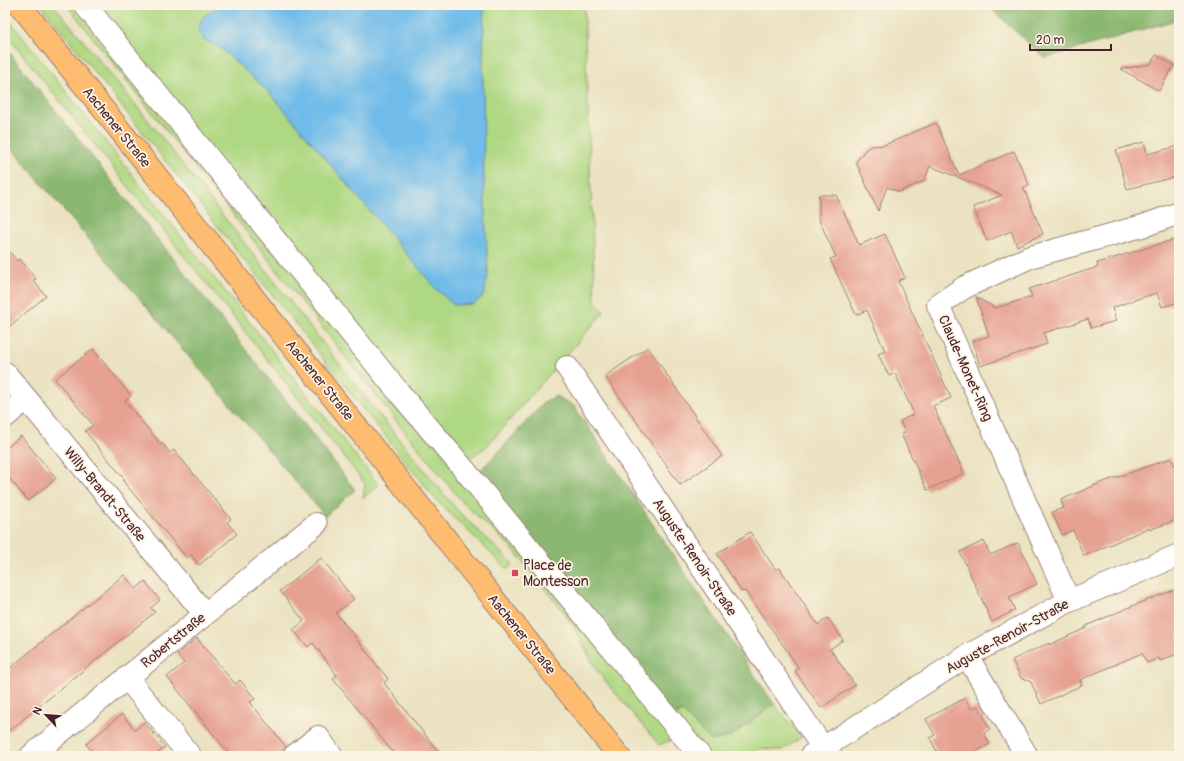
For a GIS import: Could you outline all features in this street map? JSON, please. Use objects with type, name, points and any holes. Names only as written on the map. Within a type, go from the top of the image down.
[{"type":"main road","name":"Aachener Straße","points":[[20,5],[619,756]]},
{"type":"street","points":[[85,5],[401,395],[473,480],[700,756]]},
{"type":"street","name":"Claude-Monet-Ring","points":[[1069,601],[938,305],[965,287],[1030,257],[1146,225],[1179,213]]},
{"type":"street","name":"Auguste-Renoir-Straße","points":[[567,367],[817,752],[967,656],[1069,601],[1179,555]]},
{"type":"street","name":"Willy-Brandt-Straße","points":[[5,373],[205,614]]},
{"type":"street","points":[[5,417],[26,399]]},
{"type":"street","name":"Robertstraße","points":[[31,756],[316,524]]},
{"type":"street","points":[[967,656],[1027,756]]},
{"type":"street","points":[[127,678],[190,756]]},
{"type":"street","points":[[294,756],[318,736],[332,756]]},
{"type":"green space","points":[[41,5],[54,5],[143,114],[381,417],[457,510],[513,564],[507,569],[436,500]]},
{"type":"green space","points":[[67,5],[80,5],[677,738],[659,745],[597,671],[579,636],[563,611],[511,547],[465,505],[401,427]]},
{"type":"green space","points":[[93,5],[584,5],[595,301],[604,312],[486,447],[464,462]]},
{"type":"green space","points":[[987,5],[1179,5],[1179,19],[1045,58]]},
{"type":"green space","points":[[5,15],[379,485],[363,498],[365,484],[287,384],[5,33]]},
{"type":"green space","points":[[5,47],[284,398],[355,490],[325,516],[5,141]]},
{"type":"green space","points":[[556,396],[574,406],[774,704],[730,737],[711,741],[682,712],[672,716],[475,475],[493,458],[544,402]]},
{"type":"green space","points":[[774,704],[802,737],[783,750],[761,748],[748,756],[705,756],[672,716],[682,712],[730,737]]},
{"type":"water","points":[[225,5],[484,5],[484,184],[488,274],[484,295],[474,304],[454,305],[438,291],[269,92],[220,48],[203,39],[198,31],[204,16],[210,11]]},
{"type":"building","points":[[1156,55],[1174,65],[1159,91],[1121,69],[1150,64]]},
{"type":"building","points":[[936,123],[959,175],[1014,151],[1029,185],[1023,187],[1043,234],[1017,246],[1011,231],[987,241],[973,207],[1002,195],[930,166],[924,181],[899,192],[887,187],[878,211],[856,162],[865,150],[871,146],[884,145]]},
{"type":"building","points":[[1144,142],[1147,154],[1179,146],[1179,176],[1127,189],[1116,150]]},
{"type":"building","points":[[819,195],[836,195],[859,245],[885,234],[905,278],[898,281],[951,398],[933,406],[964,473],[927,490],[901,434],[905,433],[900,421],[914,414],[895,373],[889,376],[878,354],[885,351],[867,310],[856,315],[830,259],[836,257],[819,220]]},
{"type":"building","points":[[1179,238],[1179,302],[1162,307],[1157,293],[1134,300],[1112,308],[1116,321],[1091,328],[1088,319],[1044,333],[1047,344],[980,366],[973,341],[989,336],[976,297],[995,308],[1032,297],[1029,289],[1098,267],[1097,263]]},
{"type":"building","points":[[5,246],[17,261],[20,259],[36,279],[33,280],[46,296],[5,330]]},
{"type":"building","points":[[648,347],[722,456],[680,485],[605,376]]},
{"type":"building","points":[[93,349],[131,396],[125,401],[161,445],[162,443],[170,453],[174,450],[231,519],[227,522],[237,534],[199,565],[191,555],[187,558],[123,481],[125,480],[85,431],[93,425],[55,379]]},
{"type":"building","points":[[21,436],[56,478],[28,501],[5,473],[5,449]]},
{"type":"building","points":[[1171,458],[1174,465],[1179,463],[1179,519],[1149,530],[1148,528],[1084,556],[1073,530],[1062,535],[1052,512],[1064,508],[1061,500],[1098,484]]},
{"type":"building","points":[[750,532],[776,570],[779,567],[818,625],[828,618],[843,640],[830,649],[855,685],[821,708],[795,671],[799,668],[745,591],[742,592],[717,554]]},
{"type":"building","points":[[984,541],[990,555],[1018,543],[1037,584],[1009,597],[1015,610],[992,622],[960,552]]},
{"type":"building","points":[[321,558],[354,599],[336,613],[388,679],[384,683],[442,756],[396,756],[333,679],[337,675],[313,643],[308,647],[293,630],[304,621],[280,591]]},
{"type":"building","points":[[124,575],[136,589],[145,581],[160,600],[151,608],[155,612],[5,734],[5,672]]},
{"type":"building","points":[[1179,588],[1179,653],[1160,661],[1159,658],[1147,663],[1142,653],[1080,680],[1082,685],[1041,704],[1031,682],[1021,678],[1012,660],[1049,643],[1049,645],[1086,628],[1086,626],[1132,606]]},
{"type":"building","points":[[197,638],[235,684],[240,680],[255,699],[250,702],[286,747],[282,756],[231,756],[167,677],[184,663],[177,655]]},
{"type":"building","points":[[965,698],[971,709],[978,706],[990,729],[984,733],[990,744],[968,756],[939,756],[930,738],[935,735],[926,719]]},
{"type":"building","points":[[122,714],[135,730],[144,722],[165,747],[154,756],[96,756],[86,744]]},
{"type":"place","name":"Place de Montesson","points":[[515,573]]}]
